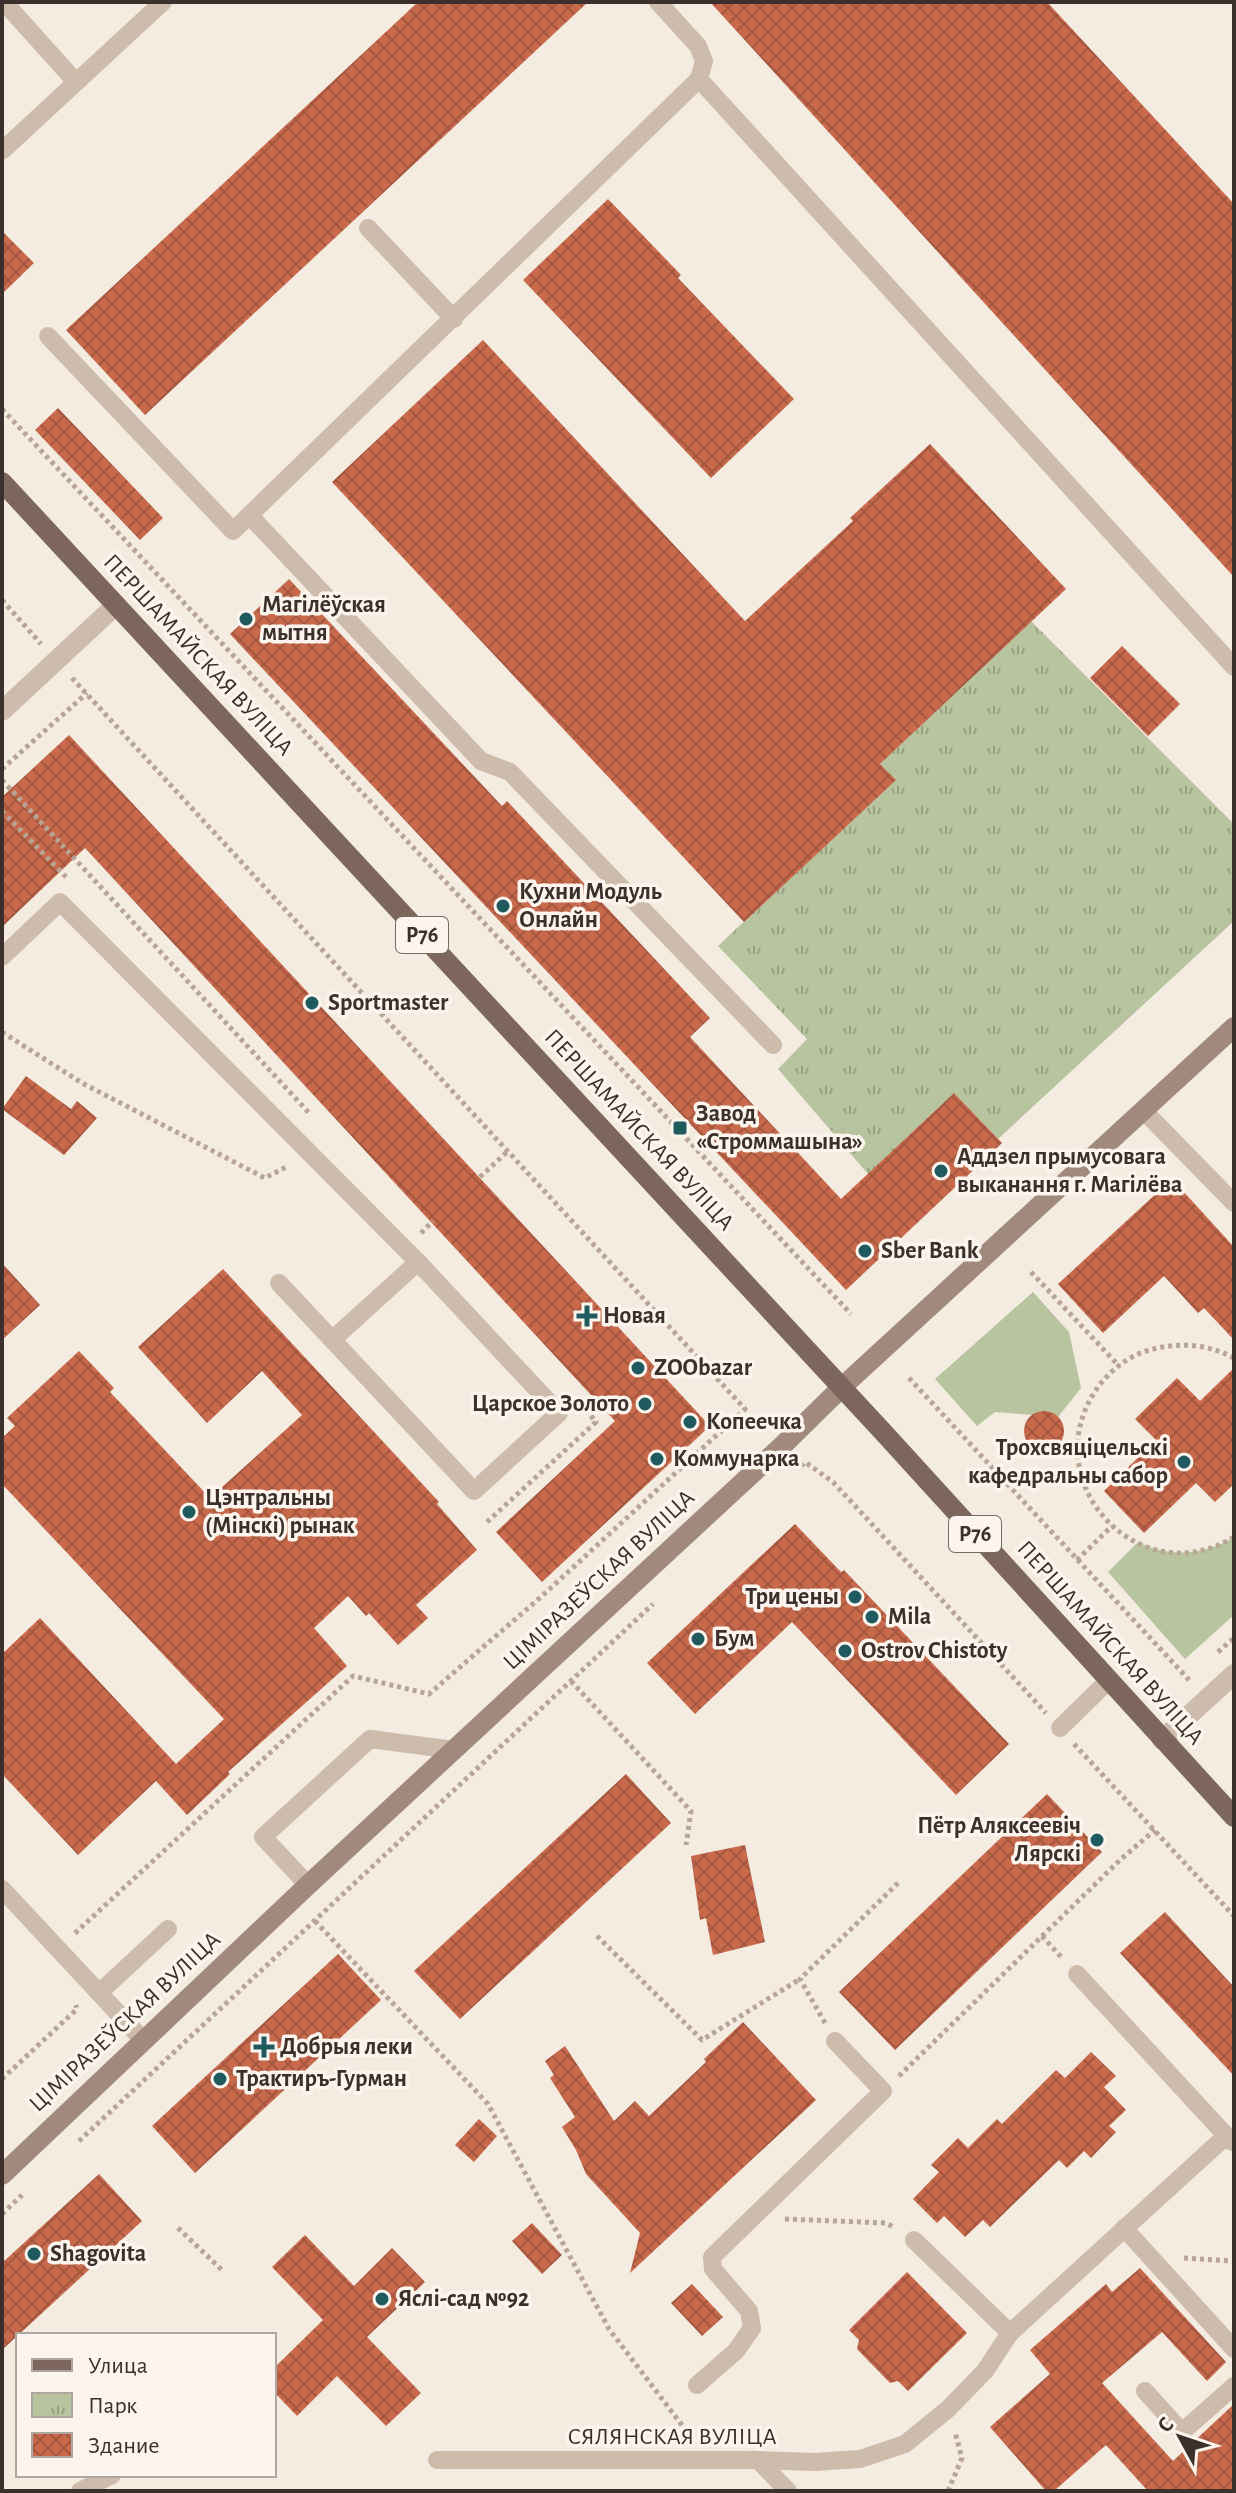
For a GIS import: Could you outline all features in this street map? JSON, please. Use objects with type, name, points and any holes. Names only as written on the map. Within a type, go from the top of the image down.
[{"type":"main road","name":"ПЕРШАМАЙСКАЯ ВУЛІЦА","points":[[2,482],[1234,1817]]},
{"type":"main road","name":"ЦІМІРАЗЕЎСКАЯ ВУЛІЦА","points":[[2,2175],[841,1388],[1234,1027]]},
{"type":"street","points":[[2,711],[116,605]]},
{"type":"street","points":[[1162,1740],[1234,1674]]},
{"type":"lane","points":[[4,2],[76,82]]},
{"type":"lane","points":[[2,151],[163,2]]},
{"type":"lane","points":[[48,336],[233,531],[699,79],[704,61],[698,46],[658,2]]},
{"type":"lane","points":[[699,79],[1234,667]]},
{"type":"lane","points":[[368,228],[454,319]]},
{"type":"lane","points":[[250,516],[481,761],[510,772],[773,1045]]},
{"type":"lane","points":[[2,957],[60,902],[418,1262],[559,1413],[474,1491],[279,1283]]},
{"type":"lane","points":[[1143,1110],[1234,1203]]},
{"type":"lane","points":[[332,1340],[418,1262]]},
{"type":"lane","points":[[1060,1728],[1108,1681]]},
{"type":"lane","points":[[308,1885],[263,1837],[370,1739],[454,1750]]},
{"type":"lane","points":[[2,1889],[143,2040]]},
{"type":"lane","points":[[99,1993],[168,1929]]},
{"type":"lane","points":[[948,2409],[985,2371],[1010,2333],[1124,2228],[1230,2140],[1077,1974]]},
{"type":"lane","points":[[697,2385],[736,2351],[752,2328],[749,2311],[713,2269],[712,2257],[883,2091],[835,2041]]},
{"type":"lane","points":[[1124,2228],[1234,2349]]},
{"type":"lane","points":[[914,2240],[1010,2333]]},
{"type":"lane","points":[[1145,2391],[1182,2432],[1234,2386]]},
{"type":"lane","name":"СЯЛЯНСКАЯ ВУЛІЦА","points":[[437,2460],[815,2462],[860,2459],[905,2444],[948,2409]]},
{"type":"lane","points":[[758,2460],[788,2491]]},
{"type":"lane","points":[[80,2491],[108,2477]]},
{"type":"path","points":[[2,409],[851,1314]]},
{"type":"path","points":[[2,600],[745,1409],[542,1596],[429,1694],[353,1676],[69,1938],[77,2009],[2,2079]]},
{"type":"path","points":[[2,769],[87,693]]},
{"type":"path","points":[[2,780],[319,1125]]},
{"type":"path","points":[[2,811],[77,887],[60,902]]},
{"type":"path","points":[[2,1032],[82,1083],[265,1178],[309,1153]]},
{"type":"path","points":[[480,1177],[507,1152]]},
{"type":"path","points":[[420,1233],[433,1221]]},
{"type":"path","points":[[1031,1272],[1119,1366]]},
{"type":"path","points":[[1234,1358],[1201,1345],[1167,1345],[1135,1354],[1108,1373],[1087,1402],[1077,1437],[1079,1473],[1093,1506],[1118,1532],[1150,1549],[1185,1554],[1220,1546],[1234,1537]]},
{"type":"path","points":[[909,1378],[1187,1680],[1209,1696]]},
{"type":"path","points":[[795,1471],[805,1462],[833,1482],[1234,1916]]},
{"type":"path","points":[[1077,1560],[1112,1526]]},
{"type":"path","points":[[78,2143],[662,1596]]},
{"type":"path","points":[[571,1681],[691,1811],[686,1845]]},
{"type":"path","points":[[883,2091],[1121,1859],[1155,1830]]},
{"type":"path","points":[[597,1936],[702,2040],[800,1979],[898,1883]]},
{"type":"path","points":[[315,1921],[488,2104],[609,2329],[698,2447],[723,2461]]},
{"type":"path","points":[[800,1979],[835,2041]]},
{"type":"path","points":[[2,2214],[24,2193]]},
{"type":"path","points":[[752,2218],[886,2223],[914,2240]]},
{"type":"path","points":[[178,2228],[224,2272]]},
{"type":"path","points":[[1151,2258],[1234,2261]]},
{"type":"path","points":[[948,2409],[962,2458],[948,2491]]},
{"type":"green space","points":[[1031,621],[1234,824],[1234,921],[998,1139],[954,1093],[868,1174],[778,1069],[807,1039],[718,946],[895,780],[880,764]]},
{"type":"green space","points":[[1033,1292],[1069,1332],[1081,1388],[1058,1417],[995,1412],[977,1426],[935,1379]]},
{"type":"green space","points":[[1234,1537],[1234,1615],[1185,1659],[1108,1572],[1138,1542],[1162,1550],[1186,1552],[1211,1548]]},
{"type":"building","points":[[418,2],[588,2],[145,415],[66,330]]},
{"type":"building","points":[[710,2],[1047,2],[1234,204],[1234,577]]},
{"type":"building","points":[[608,199],[681,275],[678,278],[794,399],[711,478],[523,280]]},
{"type":"building","points":[[2,231],[34,263],[2,294]]},
{"type":"building","points":[[483,340],[745,621],[853,521],[850,518],[930,444],[1066,589],[880,764],[896,780],[744,922],[332,482]]},
{"type":"building","points":[[58,408],[163,518],[140,540],[35,430]]},
{"type":"building","points":[[289,579],[502,806],[507,801],[710,1018],[690,1037],[841,1199],[954,1093],[1002,1143],[846,1290],[230,634]]},
{"type":"building","points":[[1122,646],[1180,704],[1148,736],[1090,678]]},
{"type":"building","points":[[69,735],[710,1426],[542,1582],[496,1532],[615,1421],[85,848],[2,927],[2,797]]},
{"type":"building","points":[[26,1076],[71,1109],[77,1101],[97,1118],[64,1155],[2,1109]]},
{"type":"building","points":[[1172,1179],[1234,1247],[1234,1340],[1204,1308],[1198,1313],[1164,1276],[1103,1333],[1058,1284]]},
{"type":"building","points":[[2,1263],[40,1305],[2,1340]]},
{"type":"building","points":[[223,1269],[439,1502],[437,1504],[477,1550],[416,1605],[428,1618],[398,1645],[369,1613],[366,1616],[348,1596],[314,1628],[347,1666],[228,1772],[230,1774],[187,1815],[156,1781],[78,1855],[2,1774],[2,1654],[40,1618],[176,1764],[224,1719],[2,1484],[2,1438],[15,1426],[7,1418],[79,1351],[114,1388],[110,1392],[210,1498],[302,1415],[262,1371],[207,1423],[138,1347]]},
{"type":"building","name":"Трохсвяціцельскі кафедральны сабор","points":[[1234,1368],[1234,1484],[1215,1502],[1196,1483],[1144,1533],[1104,1491],[1156,1440],[1135,1419],[1177,1378],[1200,1401]]},
{"type":"building","points":[[1044,1411],[1058,1417],[1064,1431],[1058,1445],[1044,1451],[1030,1445],[1024,1431],[1030,1417]]},
{"type":"building","points":[[795,1524],[841,1572],[844,1570],[1009,1744],[956,1795],[792,1622],[695,1714],[647,1663]]},
{"type":"building","points":[[626,1774],[671,1823],[460,2019],[414,1971]]},
{"type":"building","points":[[1047,1794],[1102,1852],[895,2050],[839,1992]]},
{"type":"building","points":[[745,1845],[765,1942],[713,1955],[706,1918],[700,1920],[691,1856]]},
{"type":"building","points":[[1165,1912],[1234,1987],[1234,2076],[1120,1953]]},
{"type":"building","points":[[338,1954],[381,2000],[195,2173],[152,2126]]},
{"type":"building","points":[[743,2022],[816,2100],[630,2273],[640,2233],[586,2174],[562,2127],[575,2117],[550,2078],[554,2075],[545,2061],[565,2046],[614,2121],[635,2101],[649,2116]]},
{"type":"building","points":[[1091,2052],[1116,2076],[1104,2087],[1126,2110],[1109,2126],[1116,2132],[1091,2158],[1084,2151],[1067,2168],[1059,2160],[990,2227],[983,2220],[965,2237],[944,2216],[937,2223],[913,2199],[939,2172],[931,2165],[958,2138],[968,2148],[997,2119],[1002,2124],[1056,2070],[1065,2078]]},
{"type":"building","points":[[479,2119],[497,2136],[474,2162],[455,2145]]},
{"type":"building","points":[[99,2174],[142,2221],[20,2333],[16,2333],[16,2337],[2,2350],[2,2263]]},
{"type":"building","points":[[532,2223],[562,2255],[542,2274],[512,2241]]},
{"type":"building","points":[[305,2235],[354,2286],[392,2248],[425,2282],[367,2337],[421,2393],[386,2426],[337,2376],[297,2416],[276,2394],[276,2366],[323,2320],[272,2267]]},
{"type":"building","points":[[1140,2268],[1226,2362],[1207,2381],[1162,2332],[1102,2383],[1173,2461],[1234,2404],[1234,2491],[1148,2491],[1106,2445],[1054,2491],[1046,2491],[990,2427],[1050,2374],[1030,2350],[1106,2284],[1112,2292]]},
{"type":"building","points":[[907,2272],[967,2333],[908,2391],[898,2381],[890,2383],[857,2349],[859,2340],[849,2330]]},
{"type":"building","points":[[692,2284],[723,2317],[702,2336],[671,2303]]},
{"type":"place","name":"Магілёўская мытня","points":[[246,619]]},
{"type":"place","name":"Кухни Модуль Онлайн","points":[[503,906]]},
{"type":"place","name":"Sportmaster","points":[[312,1003]]},
{"type":"place","name":"Завод «Строммашына»","points":[[680,1128]]},
{"type":"place","name":"Аддзел прымусовага выканання г. Магілёва","points":[[941,1171]]},
{"type":"place","name":"Sber Bank","points":[[865,1251]]},
{"type":"place","name":"Новая","points":[[587,1316]]},
{"type":"place","name":"ZOObazar","points":[[638,1368]]},
{"type":"place","name":"Царское Золото","points":[[645,1404]]},
{"type":"place","name":"Копеечка","points":[[690,1422]]},
{"type":"place","name":"Коммунарка","points":[[657,1459]]},
{"type":"place","name":"Трохсвяціцельскі кафедральны сабор","points":[[1184,1462]]},
{"type":"place","name":"Цэнтральны (Мінскі) рынак","points":[[189,1512]]},
{"type":"place","name":"Три цены","points":[[855,1597]]},
{"type":"place","name":"Mila","points":[[872,1617]]},
{"type":"place","name":"Бум","points":[[698,1639]]},
{"type":"place","name":"Ostrov Chistoty","points":[[845,1651]]},
{"type":"place","name":"Пётр Аляксеевіч Лярскі","points":[[1097,1840]]},
{"type":"place","name":"Добрыя леки","points":[[264,2047]]},
{"type":"place","name":"Трактиръ-Гурман","points":[[220,2079]]},
{"type":"place","name":"Shagovita","points":[[34,2254]]},
{"type":"place","name":"Яслі-сад №92","points":[[382,2299]]}]
